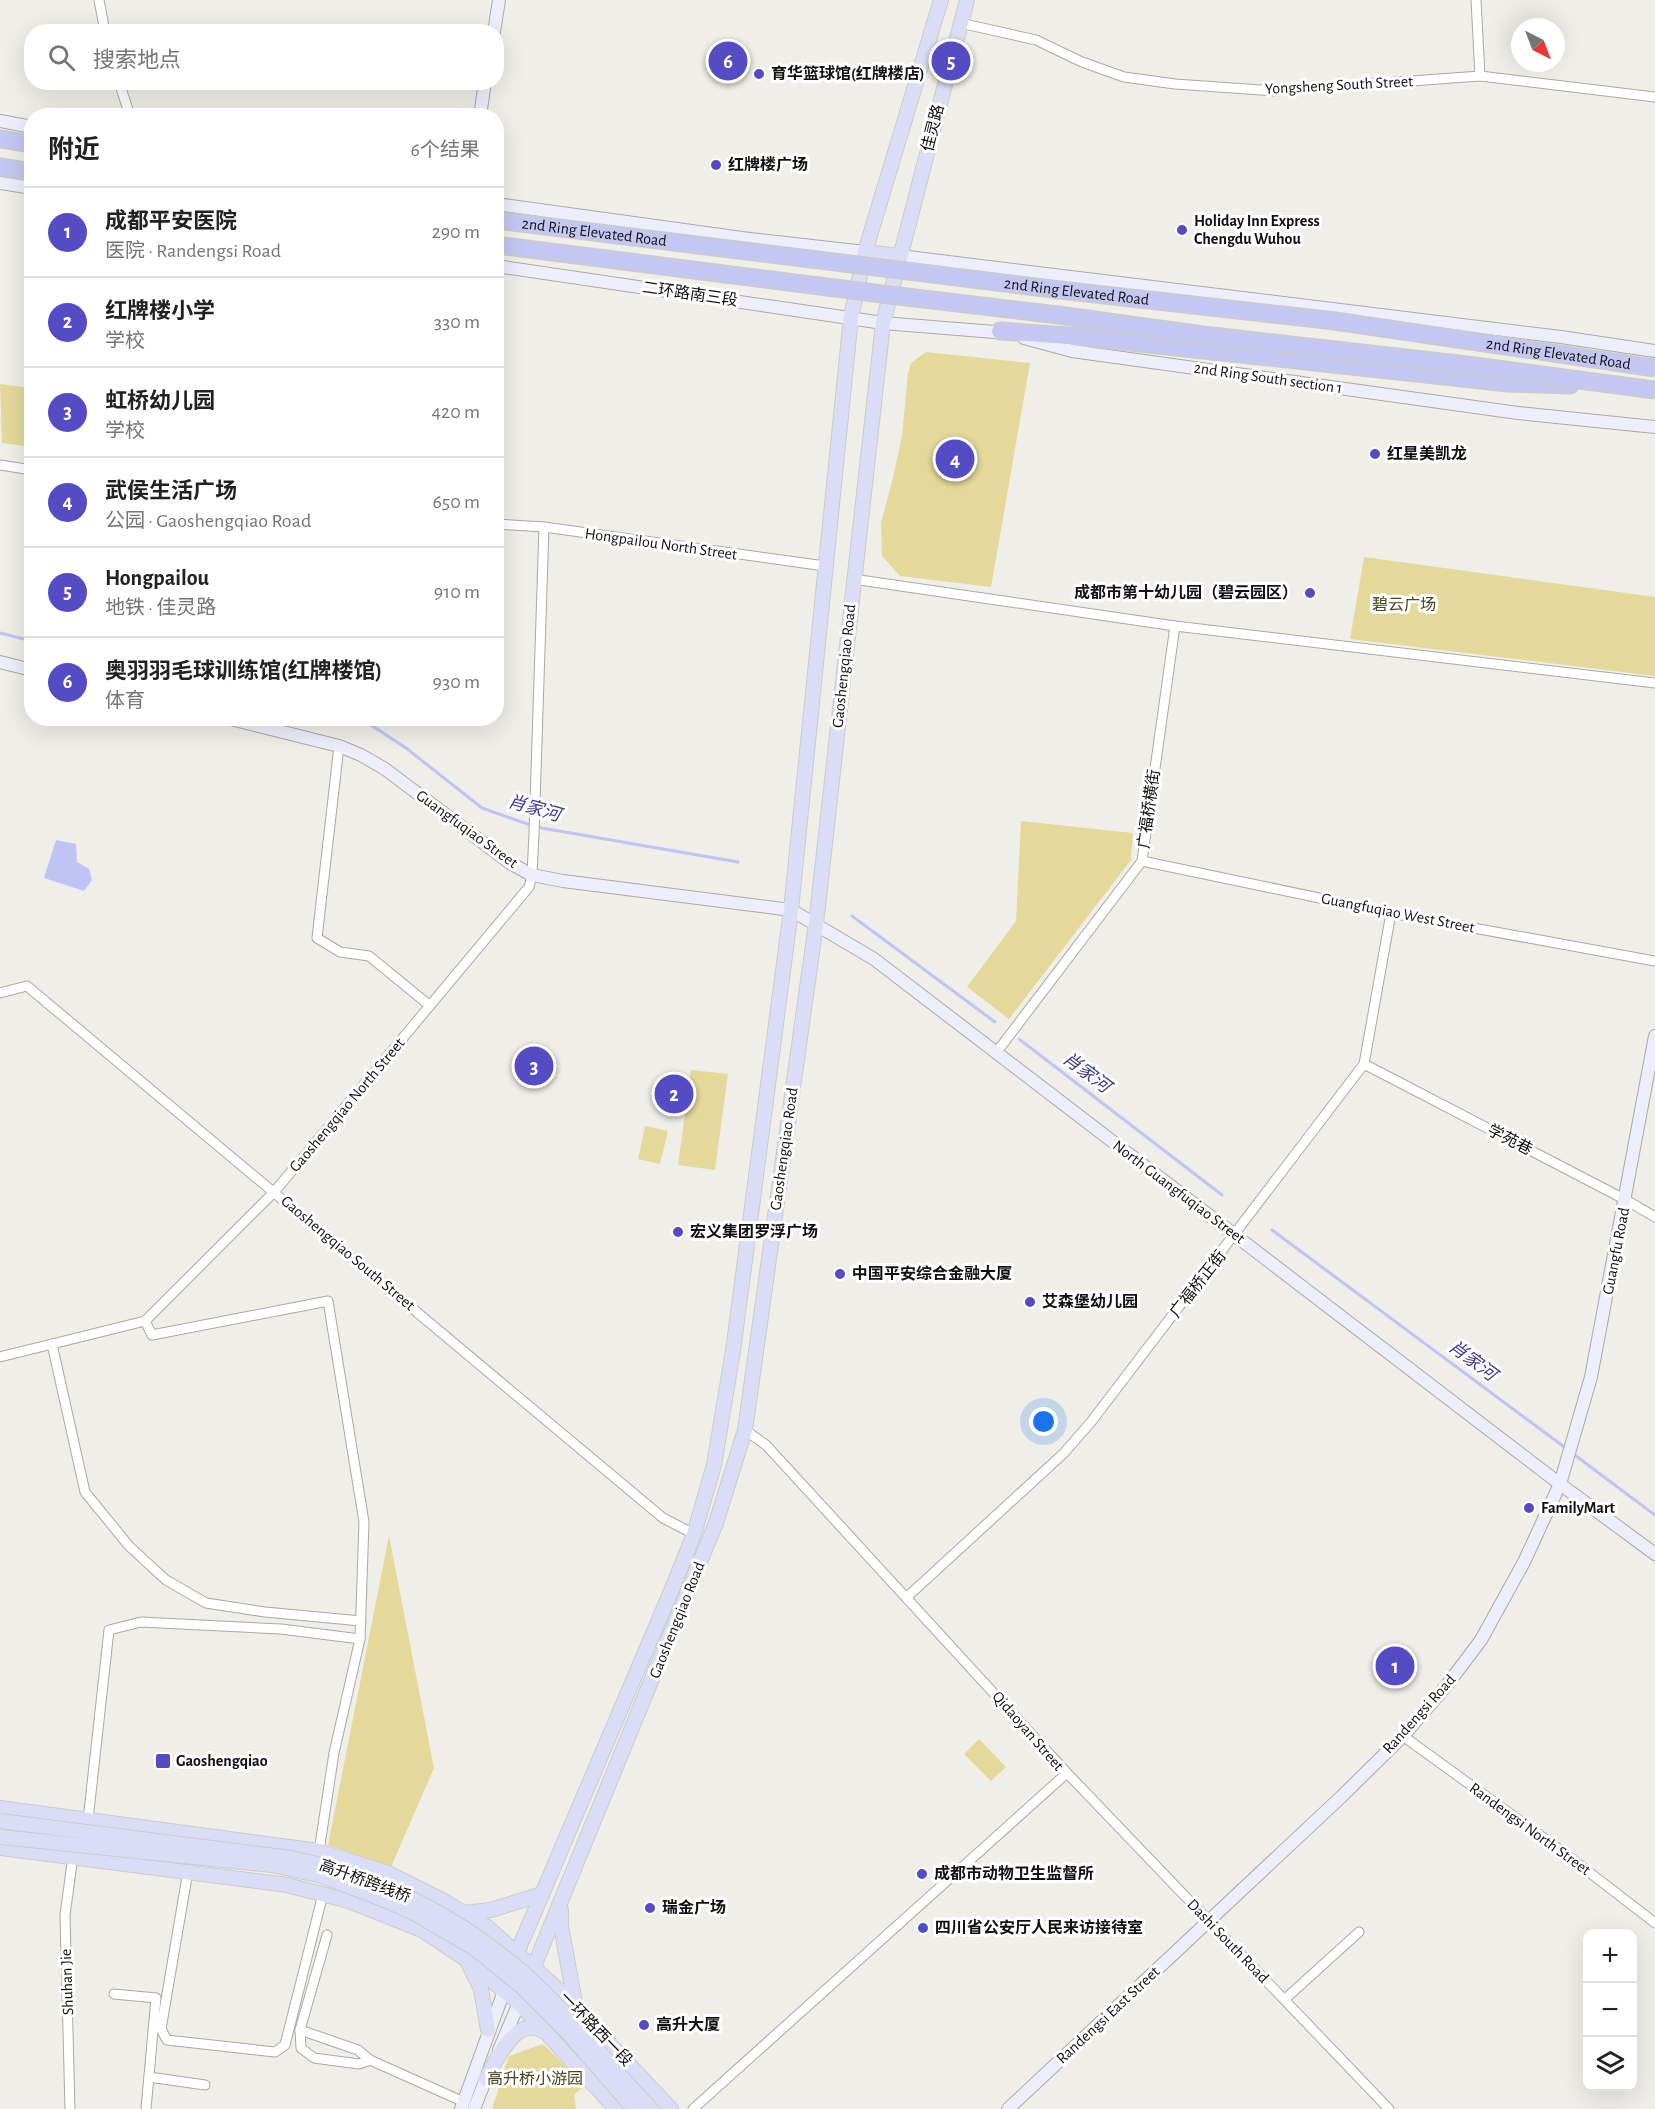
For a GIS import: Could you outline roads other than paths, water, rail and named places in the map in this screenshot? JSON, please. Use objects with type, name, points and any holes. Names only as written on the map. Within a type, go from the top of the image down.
[{"type":"highway","points":[[0,139],[24,143]]},
{"type":"highway","points":[[0,167],[24,171]]},
{"type":"highway","name":"2nd Ring Elevated Road","points":[[504,221],[1048,289],[1335,321],[1655,368]]},
{"type":"highway","name":"2nd Ring Elevated Road","points":[[504,246],[1655,390]]},
{"type":"highway","points":[[1000,331],[1083,337],[1508,383],[1630,387]]},
{"type":"main road","points":[[495,24],[499,0]]},
{"type":"main road","name":"佳灵路","points":[[865,252],[942,0]]},
{"type":"main road","name":"佳灵路","points":[[900,256],[967,0]]},
{"type":"main road","points":[[481,108],[485,90]]},
{"type":"main road","points":[[0,121],[24,126]]},
{"type":"main road","points":[[0,183],[24,187]]},
{"type":"main road","points":[[504,205],[742,238],[1549,335],[1655,351]]},
{"type":"main road","name":"Gaoshengqiao Road","points":[[504,1990],[517,1953],[638,1673],[694,1534],[714,1465],[732,1352],[791,910],[851,317],[865,252]]},
{"type":"main road","name":"Gaoshengqiao Road","points":[[519,2003],[716,1523],[745,1430],[816,924],[883,323],[900,256]]},
{"type":"main road","name":"二环路南三段","points":[[504,267],[883,323]]},
{"type":"main road","name":"2nd Ring South section 1","points":[[883,323],[1000,331],[1072,351],[1518,413],[1655,427]]},
{"type":"main road","points":[[0,662],[24,668]]},
{"type":"main road","name":"Guangfuqiao Street","points":[[269,726],[339,746],[385,768],[510,863],[532,875],[552,880],[791,910]]},
{"type":"main road","name":"North Guangfuqiao Street","points":[[791,910],[874,959],[1560,1484],[1655,1554]]},
{"type":"main road","name":"Guangfu Road","points":[[1567,1462],[1591,1377],[1655,1036]]},
{"type":"main road","name":"Randengsi Road","points":[[1209,1922],[1403,1736],[1447,1685],[1481,1640],[1524,1562],[1560,1484],[1567,1462]]},
{"type":"main road","name":"一环路西一段","points":[[0,1808],[319,1851],[388,1873],[464,1912],[486,1926],[576,2008],[671,2109]]},
{"type":"main road","name":"高升桥跨线桥","points":[[0,1821],[291,1858],[324,1865],[417,1899],[480,1939],[526,1976],[651,2109]]},
{"type":"main road","name":"高升桥跨线桥","points":[[0,1837],[272,1865],[322,1876],[387,1900],[474,1948],[521,1986],[568,2033],[634,2109]]},
{"type":"main road","points":[[0,1848],[288,1885],[349,1901],[422,1930],[464,1958],[519,2003],[616,2109]]},
{"type":"main road","points":[[464,1912],[491,1910],[542,1894]]},
{"type":"main road","points":[[562,1898],[561,1926],[576,2008]]},
{"type":"main road","name":"Randengsi East Street","points":[[1008,2109],[1209,1922]]},
{"type":"main road","points":[[464,1958],[481,1989],[488,2030]]},
{"type":"main road","points":[[466,2107],[488,2030],[504,1990]]},
{"type":"main road","points":[[486,2079],[519,2003]]},
{"type":"main road","points":[[466,2107],[502,2051],[519,2032],[532,2027],[547,2032]]},
{"type":"street","points":[[99,0],[104,24]]},
{"type":"street","points":[[1476,0],[1480,76]]},
{"type":"street","name":"Yongsheng South Street","points":[[960,23],[1036,40],[1082,62],[1124,77],[1175,84],[1274,91],[1480,76],[1655,97]]},
{"type":"street","points":[[122,90],[127,108]]},
{"type":"street","points":[[0,465],[24,469]]},
{"type":"street","name":"Hongpailou North Street","points":[[504,524],[544,527],[825,566]]},
{"type":"street","name":"Gaoshengqiao North Street","points":[[145,1321],[275,1191],[529,887],[532,875],[534,833],[544,527]]},
{"type":"street","points":[[853,579],[1175,626],[1655,683]]},
{"type":"street","name":"广福桥横街","points":[[996,1053],[1142,861],[1175,626]]},
{"type":"street","points":[[339,746],[317,938],[340,952],[369,956],[429,1005]]},
{"type":"street","name":"Guangfuqiao West Street","points":[[1142,861],[1391,913],[1655,961]]},
{"type":"street","name":"广福桥正街","points":[[908,1597],[1064,1454],[1092,1422],[1364,1064],[1391,913]]},
{"type":"street","name":"Gaoshengqiao South Street","points":[[0,993],[27,986],[275,1191],[663,1518],[694,1534]]},
{"type":"street","name":"学苑巷","points":[[1364,1064],[1655,1217]]},
{"type":"street","points":[[0,1356],[145,1321],[152,1335],[328,1301],[364,1522],[360,1639],[334,1753],[319,1851]]},
{"type":"street","points":[[52,1344],[85,1492],[129,1546],[166,1580],[206,1603],[264,1612],[361,1621]]},
{"type":"street","name":"Qidaoyan Street","points":[[693,2109],[1067,1773],[908,1597],[766,1445],[745,1430]]},
{"type":"street","points":[[88,1820],[109,1630],[141,1622],[281,1629],[360,1639]]},
{"type":"street","name":"Randengsi North Street","points":[[1403,1736],[1563,1852],[1655,1923]]},
{"type":"street","name":"Dashi South Road","points":[[1067,1773],[1389,2109]]},
{"type":"street","name":"Shuhan Jie","points":[[70,2109],[65,1915],[73,1856]]},
{"type":"street","points":[[188,1871],[161,2029],[167,2040],[274,2052],[285,2045],[323,1894]]},
{"type":"street","points":[[1285,1999],[1359,1932]]},
{"type":"street","points":[[327,1935],[300,2030],[301,2048],[314,2058],[359,2064],[370,2060]]},
{"type":"street","points":[[114,1994],[156,1998],[146,2109]]},
{"type":"street","points":[[300,2030],[358,2050],[370,2060],[466,2107]]},
{"type":"street","points":[[149,2077],[205,2085]]},
{"type":"water","points":[[56,840],[76,844],[77,862],[89,869],[92,880],[84,891],[44,878]]},
{"type":"waterway","name":"肖家河","points":[[0,633],[24,639]]},
{"type":"waterway","name":"肖家河","points":[[373,726],[406,748],[482,808],[536,827],[738,862]]},
{"type":"waterway","name":"肖家河","points":[[852,916],[995,1022]]},
{"type":"waterway","name":"肖家河","points":[[1019,1039],[1222,1195]]},
{"type":"waterway","name":"肖家河","points":[[1272,1230],[1567,1449]]},
{"type":"waterway","name":"肖家河","points":[[1572,1453],[1655,1515]]},
{"type":"place","name":"奥羽羽毛球训练馆(红牌楼馆)","points":[[728,61]]},
{"type":"place","name":"Hongpailou","points":[[951,61]]},
{"type":"place","name":"育华篮球馆(红牌楼店)","points":[[759,74]]},
{"type":"place","name":"红牌楼广场","points":[[716,165]]},
{"type":"place","name":"Holiday Inn Express Chengdu Wuhou","points":[[1182,230]]},
{"type":"place","name":"红星美凯龙","points":[[1375,454]]},
{"type":"place","name":"武侯生活广场","points":[[955,459]]},
{"type":"place","name":"成都市第十幼儿园（碧云园区）","points":[[1310,593]]},
{"type":"place","name":"虹桥幼儿园","points":[[534,1066]]},
{"type":"place","name":"红牌楼小学","points":[[674,1094]]},
{"type":"place","name":"宏义集团罗浮广场","points":[[678,1232]]},
{"type":"place","name":"中国平安综合金融大厦","points":[[840,1274]]},
{"type":"place","name":"艾森堡幼儿园","points":[[1030,1302]]},
{"type":"place","name":"FamilyMart","points":[[1529,1508]]},
{"type":"place","name":"成都平安医院","points":[[1395,1666]]},
{"type":"place","name":"Gaoshengqiao","points":[[163,1761]]},
{"type":"place","name":"成都市动物卫生监督所","points":[[922,1874]]},
{"type":"place","name":"瑞金广场","points":[[650,1908]]},
{"type":"place","name":"四川省公安厅人民来访接待室","points":[[923,1928]]},
{"type":"place","name":"高升大厦","points":[[644,2025]]},
{"type":"park label","name":"碧云广场","points":[[1404,605]]},
{"type":"park label","name":"高升桥小游园","points":[[535,2079]]}]
